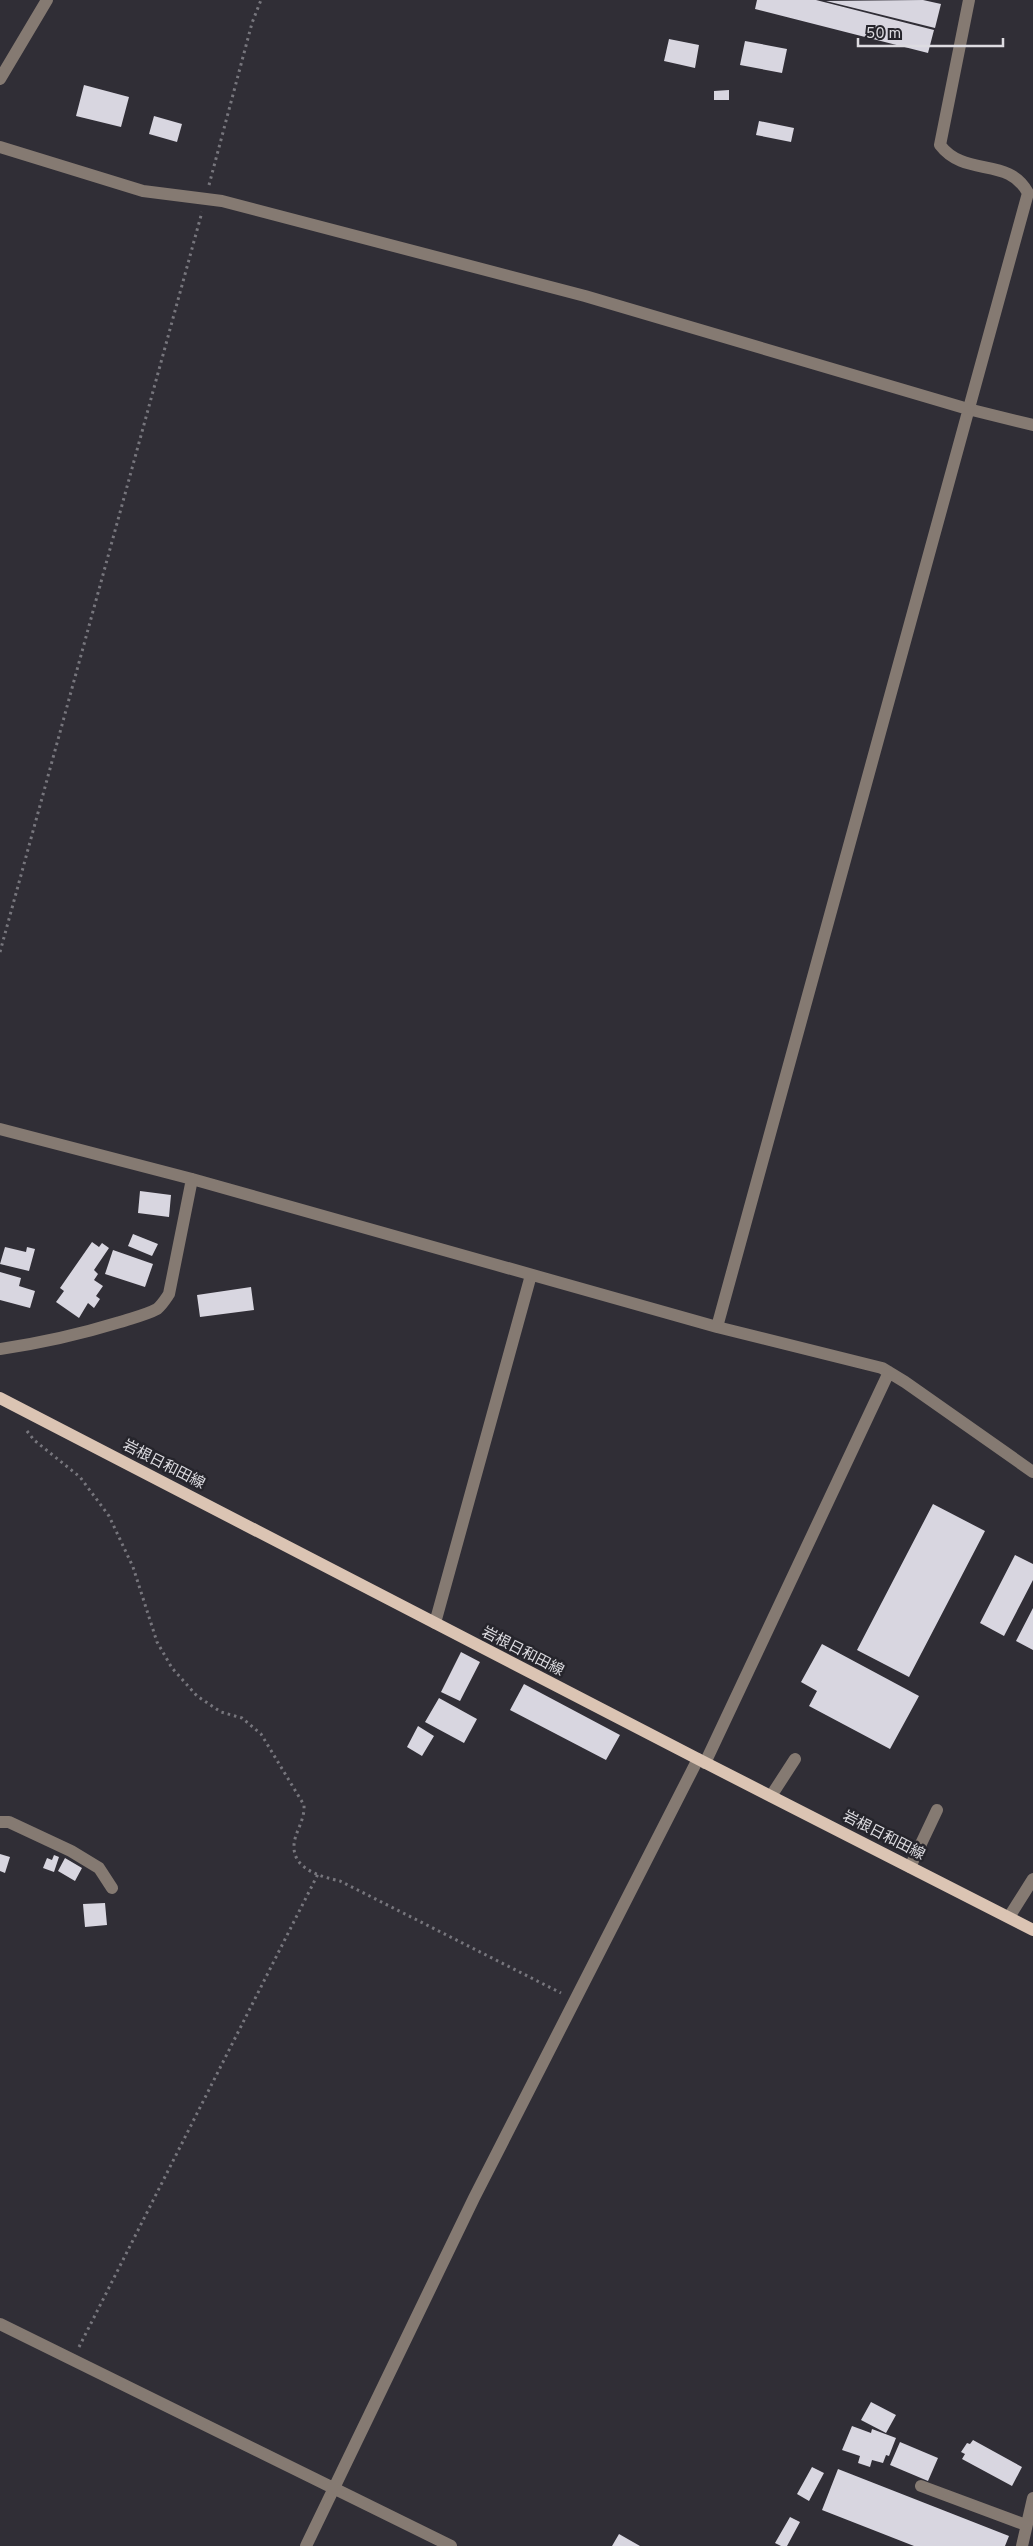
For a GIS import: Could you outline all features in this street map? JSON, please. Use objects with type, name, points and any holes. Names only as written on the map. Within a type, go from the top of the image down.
[{"type":"main road","name":"岩根日和田線","points":[[0,1398],[1033,1930]]},
{"type":"street","points":[[0,79],[47,0]]},
{"type":"street","points":[[717,1327],[1028,193],[1022,180],[1009,173],[956,160],[948,156],[940,145],[969,0]]},
{"type":"street","points":[[0,147],[143,191],[222,201],[586,296],[968,409],[1033,425]]},
{"type":"street","points":[[0,1129],[192,1179],[717,1327],[889,1372],[1033,1472]]},
{"type":"street","points":[[0,1349],[42,1343],[97,1329],[156,1310],[163,1304],[169,1294],[192,1179]]},
{"type":"street","points":[[435,1623],[531,1275]]},
{"type":"street","points":[[306,2546],[474,2198],[575,2000],[702,1761],[889,1372]]},
{"type":"street","points":[[771,1796],[795,1759]]},
{"type":"street","points":[[910,1867],[937,1810]]},
{"type":"street","points":[[0,1822],[9,1822],[71,1850],[99,1868],[112,1888]]},
{"type":"street","points":[[1009,1917],[1033,1879]]},
{"type":"street","points":[[0,2324],[451,2546]]},
{"type":"street","points":[[922,2486],[1026,2525]]},
{"type":"street","points":[[1022,2546],[1033,2498]]},
{"type":"path","points":[[0,952],[206,199],[252,23],[262,0]]},
{"type":"path","points":[[18,1407],[22,1423],[34,1440],[80,1476],[109,1516],[133,1567],[157,1642],[172,1668],[197,1696],[221,1712],[242,1718],[261,1734],[304,1805],[305,1815],[294,1846],[296,1854],[305,1869],[340,1882],[575,2000]]},
{"type":"path","points":[[72,2361],[318,1874]]},
{"type":"building","points":[[757,0],[816,0],[934,30],[928,53],[755,9]]},
{"type":"building","points":[[923,0],[941,4],[935,28],[826,1]]},
{"type":"building","points":[[669,39],[699,45],[695,68],[664,61]]},
{"type":"building","points":[[745,41],[787,49],[782,73],[740,65]]},
{"type":"building","points":[[84,85],[129,97],[121,127],[76,116]]},
{"type":"building","points":[[729,90],[729,100],[714,100],[714,91]]},
{"type":"building","points":[[154,116],[182,124],[177,142],[149,134]]},
{"type":"building","points":[[759,121],[794,128],[791,142],[756,135]]},
{"type":"building","points":[[140,1191],[171,1195],[169,1217],[138,1213]]},
{"type":"building","points":[[133,1234],[158,1244],[152,1256],[128,1246]]},
{"type":"building","points":[[92,1242],[99,1247],[102,1243],[109,1248],[94,1270],[98,1274],[94,1280],[103,1286],[96,1296],[100,1299],[94,1308],[88,1303],[79,1318],[56,1302],[64,1291],[60,1288]]},
{"type":"building","points":[[5,1247],[26,1252],[27,1247],[35,1249],[29,1271],[0,1264]]},
{"type":"building","points":[[113,1250],[153,1264],[145,1287],[105,1274]]},
{"type":"building","points":[[0,1272],[21,1278],[19,1286],[35,1291],[30,1308],[0,1300]]},
{"type":"building","points":[[251,1287],[254,1310],[200,1317],[197,1295]]},
{"type":"building","points":[[933,1504],[985,1531],[909,1677],[857,1650]]},
{"type":"building","points":[[1015,1555],[1033,1564],[1033,1580],[1004,1636],[980,1623]]},
{"type":"building","points":[[1033,1608],[1033,1650],[1016,1641]]},
{"type":"building","points":[[822,1644],[919,1696],[890,1749],[809,1706],[817,1691],[801,1682]]},
{"type":"building","points":[[461,1652],[480,1662],[460,1701],[441,1692]]},
{"type":"building","points":[[524,1684],[620,1735],[606,1760],[510,1710]]},
{"type":"building","points":[[439,1698],[477,1719],[464,1743],[425,1722]]},
{"type":"building","points":[[418,1726],[434,1736],[422,1756],[407,1747]]},
{"type":"building","points":[[0,1854],[10,1857],[5,1873],[0,1871]]},
{"type":"building","points":[[54,1855],[59,1857],[54,1872],[43,1868],[47,1858],[52,1860]]},
{"type":"building","points":[[65,1858],[82,1868],[75,1881],[58,1871]]},
{"type":"building","points":[[105,1903],[107,1925],[85,1927],[83,1904]]},
{"type":"building","points":[[871,2402],[896,2415],[886,2433],[861,2420]]},
{"type":"building","points":[[852,2426],[871,2433],[872,2429],[896,2438],[889,2456],[886,2455],[883,2463],[872,2460],[870,2467],[858,2463],[860,2456],[842,2450]]},
{"type":"building","points":[[973,2440],[1022,2467],[1012,2486],[962,2459],[965,2454],[961,2452],[967,2443],[970,2444]]},
{"type":"building","points":[[900,2442],[938,2458],[928,2481],[890,2465]]},
{"type":"building","points":[[812,2467],[824,2473],[809,2501],[797,2494]]},
{"type":"building","points":[[838,2469],[1009,2536],[1005,2546],[914,2546],[822,2510]]},
{"type":"building","points":[[790,2517],[800,2522],[787,2546],[781,2546],[775,2543]]},
{"type":"building","points":[[619,2534],[640,2546],[612,2546]]}]
